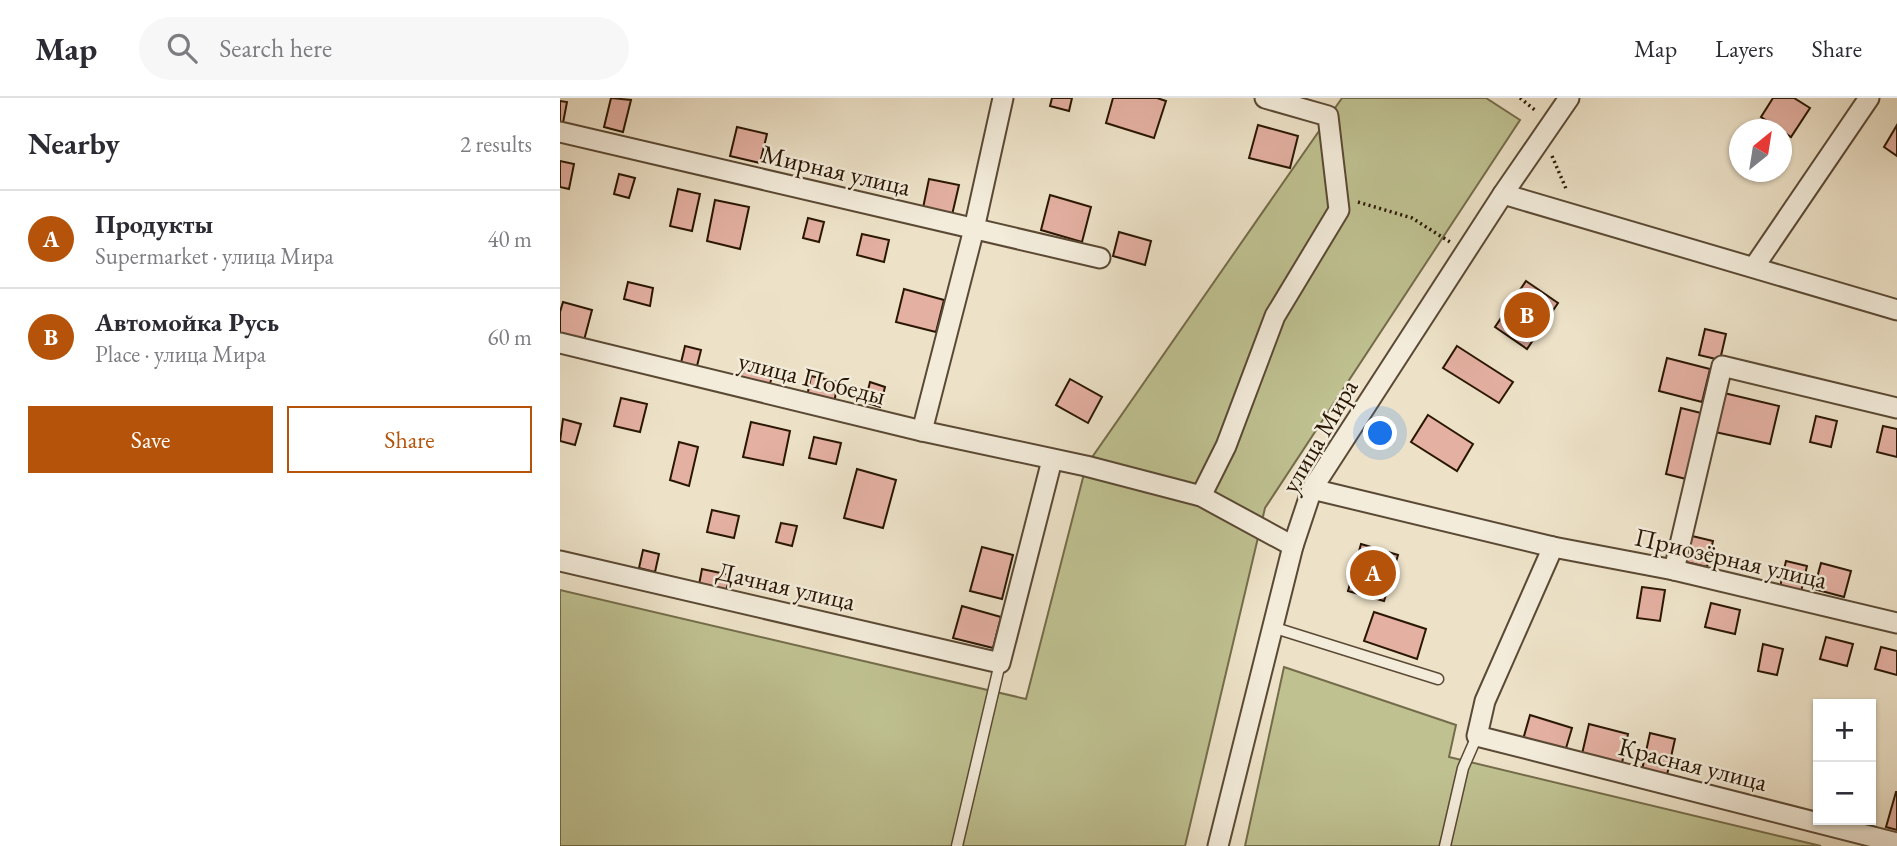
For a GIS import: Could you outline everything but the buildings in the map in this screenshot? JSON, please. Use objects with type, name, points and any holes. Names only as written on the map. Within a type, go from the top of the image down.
[{"type":"street","points":[[922,431],[974,229],[1003,98]]},
{"type":"street","points":[[1200,496],[1226,446],[1275,316],[1339,210],[1328,116],[1265,98]]},
{"type":"street","name":"улица Мира","points":[[1218,846],[1293,546],[1312,489],[1503,194],[1569,98]]},
{"type":"street","points":[[1754,267],[1870,98]]},
{"type":"street","name":"Мирная улица","points":[[560,132],[1100,258]]},
{"type":"street","points":[[1503,194],[1897,310]]},
{"type":"street","name":"улица Победы","points":[[560,343],[922,431],[1086,466],[1200,496],[1293,546]]},
{"type":"street","points":[[1674,570],[1722,366],[1897,408]]},
{"type":"street","points":[[1000,663],[1052,460]]},
{"type":"street","name":"Приозёрная улица","points":[[1312,489],[1553,547],[1674,570],[1897,623]]},
{"type":"street","points":[[1477,736],[1485,701],[1553,547]]},
{"type":"street","name":"Дачная улица","points":[[560,561],[1000,663]]},
{"type":"street","name":"Красная улица","points":[[1477,736],[1897,843]]},
{"type":"lane","points":[[1272,628],[1438,679]]},
{"type":"lane","points":[[957,846],[1000,663]]},
{"type":"lane","points":[[1445,846],[1463,768],[1477,736]]},
{"type":"path","points":[[1544,135],[1577,216]]},
{"type":"path","points":[[1336,195],[1412,218],[1450,243]]},
{"type":"green space","points":[[1342,98],[1486,98],[1520,120],[1265,508],[1185,846],[560,846],[560,590],[1026,699],[1086,466]]},
{"type":"green space","points":[[1284,667],[1456,725],[1449,757],[1821,846],[1245,846]]},
{"type":"place","name":"Автомойка Русь","points":[[1527,315]]},
{"type":"place","name":"Продукты","points":[[1373,573]]}]
